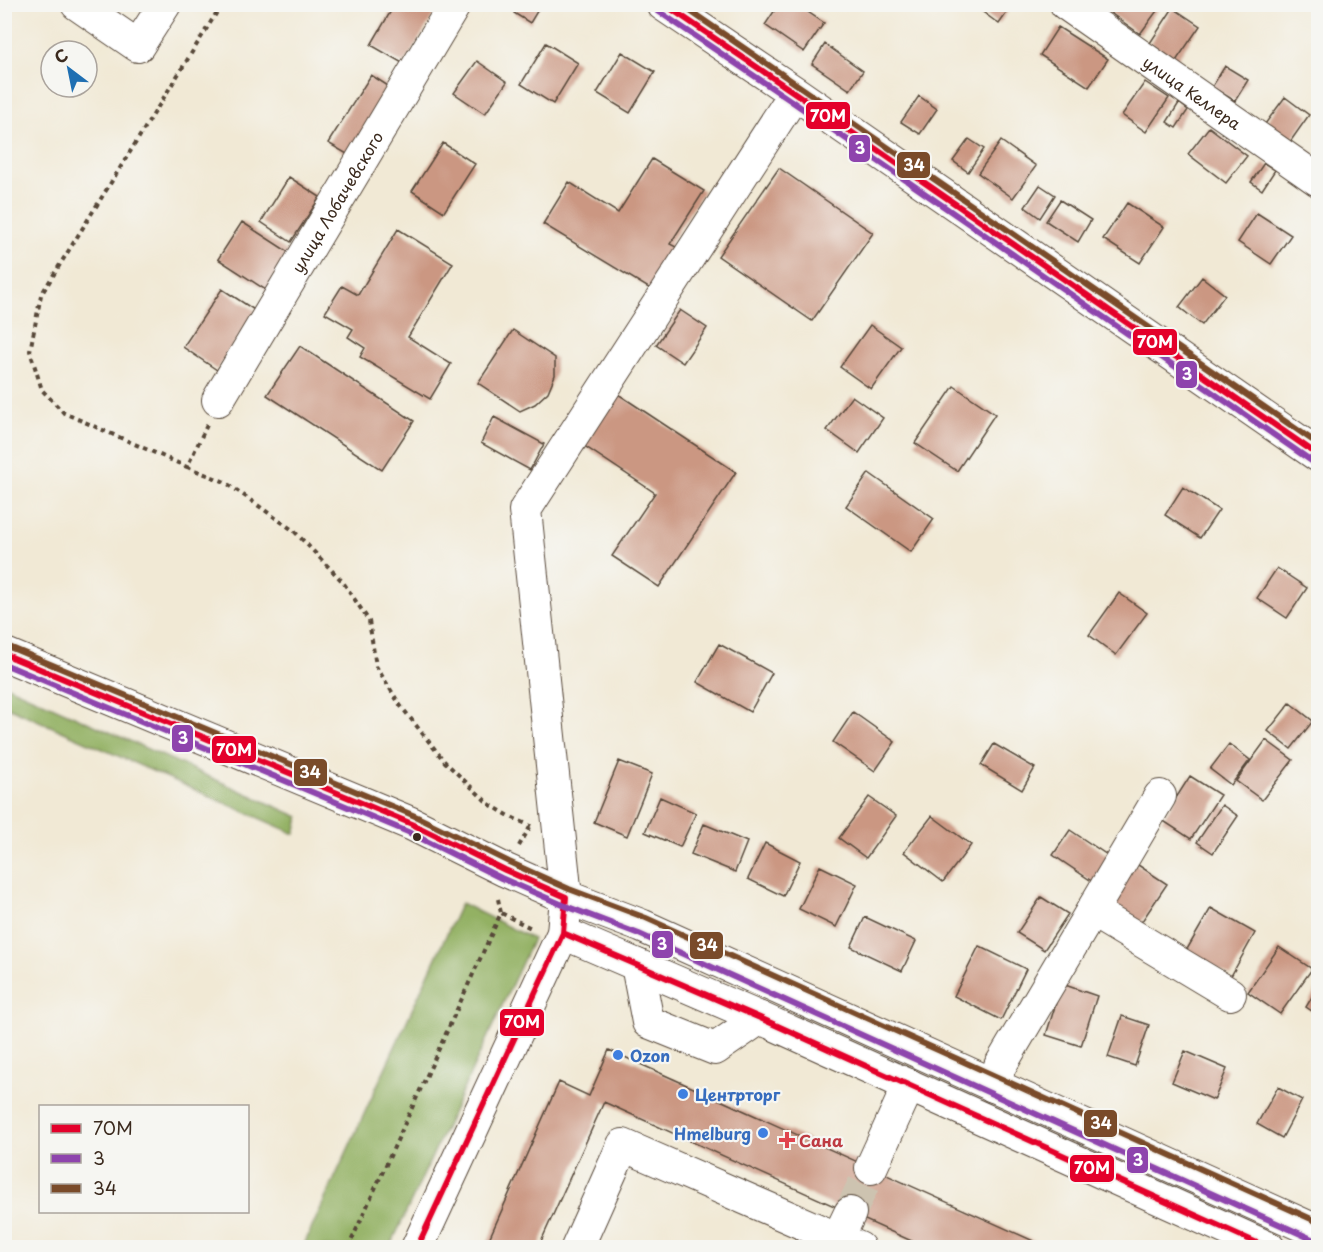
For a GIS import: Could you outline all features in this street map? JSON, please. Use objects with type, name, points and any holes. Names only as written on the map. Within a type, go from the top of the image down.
[{"type":"main road","points":[[663,4],[1318,455]]},
{"type":"main road","points":[[4,654],[412,824],[505,870],[566,897],[642,926],[1318,1232]]},
{"type":"street","points":[[77,4],[138,46],[165,4]]},
{"type":"street","name":"улица Лобачевского","points":[[218,400],[455,4]]},
{"type":"street","name":"улица Келлера","points":[[1066,4],[1318,180]]},
{"type":"street","points":[[417,1248],[561,937],[566,897],[525,510],[795,93]]},
{"type":"street","points":[[993,1086],[1000,1066],[1160,796]]},
{"type":"street","points":[[1092,911],[1230,994]]},
{"type":"street","points":[[561,937],[637,965],[760,1018],[1269,1248]]},
{"type":"street","points":[[637,965],[648,1022],[715,1049],[760,1018]]},
{"type":"street","points":[[871,1168],[909,1086]]},
{"type":"street","points":[[577,1248],[623,1145],[849,1233]]},
{"type":"path","points":[[222,4],[41,295],[30,351],[42,390],[64,413],[225,482],[294,531],[343,582],[369,621],[376,666],[400,705],[445,762],[489,804],[531,826]]},
{"type":"path","points":[[187,467],[218,400]]},
{"type":"path","points":[[348,1248],[501,913],[561,937]]},
{"type":"green space","points":[[5,685],[299,817],[295,834],[5,706]]},
{"type":"green space","points":[[461,903],[533,939],[390,1247],[303,1247]]},
{"type":"building","points":[[395,4],[432,4],[438,8],[404,64],[371,45]]},
{"type":"building","points":[[520,4],[533,4],[539,8],[530,23],[514,13]]},
{"type":"building","points":[[779,4],[796,4],[824,23],[804,52],[765,25]]},
{"type":"building","points":[[972,4],[1013,4],[999,24]]},
{"type":"building","points":[[1098,4],[1162,4],[1140,34]]},
{"type":"building","points":[[1173,8],[1200,26],[1176,61],[1150,43]]},
{"type":"building","points":[[1058,27],[1108,59],[1089,87],[1040,55]]},
{"type":"building","points":[[546,43],[578,63],[553,104],[521,84]]},
{"type":"building","points":[[825,44],[863,71],[850,90],[812,64]]},
{"type":"building","points":[[622,52],[655,72],[630,113],[597,93]]},
{"type":"building","points":[[477,61],[507,82],[485,114],[454,93]]},
{"type":"building","points":[[1225,66],[1248,80],[1235,101],[1212,87]]},
{"type":"building","points":[[371,75],[396,91],[354,158],[328,143]]},
{"type":"building","points":[[1145,82],[1169,98],[1146,132],[1122,115]]},
{"type":"building","points":[[919,96],[937,109],[920,134],[901,122]]},
{"type":"building","points":[[1285,97],[1309,115],[1290,142],[1265,124]]},
{"type":"building","points":[[1179,103],[1188,110],[1176,128],[1167,122]]},
{"type":"building","points":[[1209,127],[1247,156],[1226,183],[1188,154]]},
{"type":"building","points":[[969,139],[984,149],[968,172],[953,161]]},
{"type":"building","points":[[1001,141],[1036,166],[1013,198],[978,173]]},
{"type":"building","points":[[443,143],[475,164],[444,212],[412,191]]},
{"type":"building","points":[[652,159],[704,191],[670,244],[678,248],[652,290],[543,224],[569,182],[618,213]]},
{"type":"building","points":[[1264,163],[1275,170],[1262,190],[1251,182]]},
{"type":"building","points":[[779,168],[873,233],[812,321],[718,256]]},
{"type":"building","points":[[289,177],[320,197],[291,242],[261,222]]},
{"type":"building","points":[[1040,185],[1055,195],[1040,218],[1025,207]]},
{"type":"building","points":[[1060,200],[1091,220],[1078,242],[1046,221]]},
{"type":"building","points":[[1127,203],[1164,227],[1140,263],[1103,239]]},
{"type":"building","points":[[1257,213],[1291,235],[1271,264],[1238,242]]},
{"type":"building","points":[[242,222],[296,257],[272,294],[218,259]]},
{"type":"building","points":[[398,229],[453,263],[408,337],[451,364],[430,399],[360,357],[365,348],[348,337],[353,329],[325,313],[342,286],[358,295]]},
{"type":"building","points":[[1202,277],[1225,295],[1202,325],[1179,307]]},
{"type":"building","points":[[222,289],[256,311],[217,370],[183,347]]},
{"type":"building","points":[[680,310],[707,328],[683,363],[656,345]]},
{"type":"building","points":[[870,325],[901,347],[871,389],[840,367]]},
{"type":"building","points":[[513,330],[555,358],[555,375],[548,392],[535,404],[520,411],[478,383]]},
{"type":"building","points":[[300,346],[414,421],[382,470],[267,395]]},
{"type":"building","points":[[954,386],[995,414],[957,471],[915,443]]},
{"type":"building","points":[[615,392],[736,472],[659,587],[612,556],[655,493],[580,443]]},
{"type":"building","points":[[852,396],[883,418],[859,453],[827,430]]},
{"type":"building","points":[[494,417],[544,444],[530,470],[481,443]]},
{"type":"building","points":[[869,473],[934,519],[911,552],[846,506]]},
{"type":"building","points":[[1183,487],[1219,510],[1200,538],[1165,515]]},
{"type":"building","points":[[1277,568],[1307,588],[1287,618],[1257,598]]},
{"type":"building","points":[[1119,593],[1147,613],[1116,655],[1089,635]]},
{"type":"building","points":[[719,644],[772,673],[750,712],[697,682]]},
{"type":"building","points":[[1290,703],[1313,721],[1291,749],[1268,731]]},
{"type":"building","points":[[853,712],[895,742],[875,771],[833,742]]},
{"type":"building","points":[[1266,740],[1293,760],[1262,800],[1236,781]]},
{"type":"building","points":[[994,744],[1035,768],[1022,790],[981,765]]},
{"type":"building","points":[[1229,744],[1250,760],[1231,785],[1210,769]]},
{"type":"building","points":[[619,761],[652,774],[627,836],[594,822]]},
{"type":"building","points":[[1190,776],[1220,795],[1191,839],[1162,820]]},
{"type":"building","points":[[660,797],[696,813],[680,847],[645,832]]},
{"type":"building","points":[[869,797],[896,816],[866,858],[839,838]]},
{"type":"building","points":[[1222,805],[1238,816],[1213,853],[1197,842]]},
{"type":"building","points":[[932,816],[971,845],[943,882],[904,852]]},
{"type":"building","points":[[704,824],[747,842],[735,872],[691,854]]},
{"type":"building","points":[[1070,830],[1113,859],[1096,884],[1053,855]]},
{"type":"building","points":[[765,843],[800,861],[783,896],[748,879]]},
{"type":"building","points":[[1135,863],[1167,884],[1138,927],[1106,905]]},
{"type":"building","points":[[820,866],[857,884],[836,927],[799,909]]},
{"type":"building","points":[[1041,897],[1068,914],[1044,950],[1017,933]]},
{"type":"building","points":[[1211,908],[1255,933],[1231,976],[1186,951]]},
{"type":"building","points":[[865,917],[916,941],[902,971],[851,947]]},
{"type":"building","points":[[979,946],[1026,969],[1001,1020],[954,996]]},
{"type":"building","points":[[1279,947],[1312,969],[1280,1014],[1248,992]]},
{"type":"building","points":[[1062,984],[1097,996],[1081,1046],[1046,1035]]},
{"type":"building","points":[[1318,987],[1318,1015],[1306,1007]]},
{"type":"building","points":[[1122,1016],[1149,1025],[1135,1066],[1108,1057]]},
{"type":"building","points":[[609,1050],[1049,1248],[927,1248],[604,1102],[538,1248],[485,1248],[559,1082],[589,1096]]},
{"type":"building","points":[[1185,1051],[1227,1069],[1214,1100],[1172,1082]]},
{"type":"building","points":[[1278,1087],[1302,1100],[1282,1138],[1257,1124]]},
{"type":"tunnel","points":[[850,1213],[871,1168]]},
{"type":"transit line","name":"70М","points":[[664,4],[1318,455]]},
{"type":"transit line","name":"34","points":[[680,4],[1318,444]]},
{"type":"transit line","name":"3","points":[[658,11],[1313,462]]},
{"type":"transit line","name":"34","points":[[7,646],[415,816],[569,889],[646,918],[1318,1222]]},
{"type":"transit line","name":"70М","points":[[4,654],[412,824],[566,897],[563,933],[417,1248]]},
{"type":"transit line","name":"3","points":[[4,664],[408,832],[501,878],[639,934],[1314,1240]]},
{"type":"transit line","name":"70М","points":[[563,933],[760,1018],[1268,1248]]},
{"type":"place","name":"Ozon","points":[[618,1055]]},
{"type":"place","name":"Центрторг","points":[[683,1094]]},
{"type":"place","name":"Hmelburg","points":[[763,1133]]},
{"type":"place","name":"Сана","points":[[787,1140]]}]
